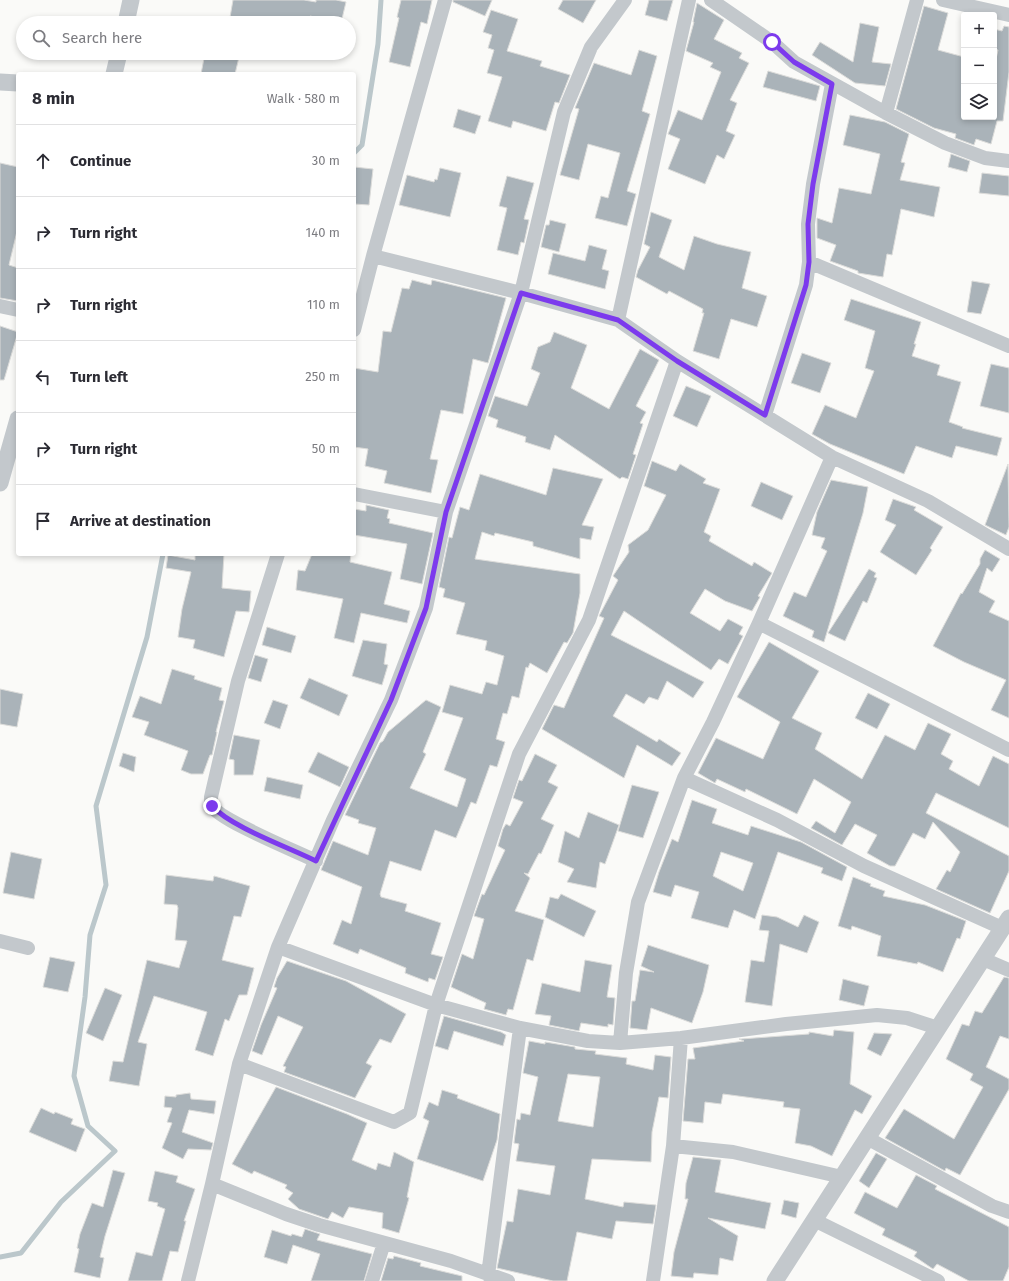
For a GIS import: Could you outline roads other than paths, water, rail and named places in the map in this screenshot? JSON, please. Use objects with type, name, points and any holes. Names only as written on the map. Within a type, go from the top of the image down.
[{"type":"street","points":[[128,16],[131,0]]},
{"type":"street","points":[[356,322],[373,256],[445,0]]},
{"type":"street","points":[[188,1281],[212,1184],[238,1064],[278,947],[316,861],[391,700],[426,608],[446,512],[521,293],[564,112],[591,47],[625,0]]},
{"type":"street","points":[[618,320],[689,0]]},
{"type":"street","points":[[711,0],[772,42],[794,62],[886,114],[945,142],[985,158],[1009,161]]},
{"type":"street","points":[[886,114],[917,0]]},
{"type":"street","points":[[943,0],[1009,16]]},
{"type":"street","points":[[114,72],[117,60]]},
{"type":"street","points":[[0,82],[16,83]]},
{"type":"street","points":[[765,415],[806,285],[809,262],[808,224],[813,184],[832,84]]},
{"type":"street","points":[[373,256],[521,293],[618,320],[677,361],[832,457],[928,501],[1009,549]]},
{"type":"street","points":[[809,262],[1009,346]]},
{"type":"street","points":[[0,306],[16,310]]},
{"type":"street","points":[[238,1064],[394,1122],[410,1113],[436,1005],[519,754],[589,620],[677,361]]},
{"type":"street","points":[[0,482],[16,426]]},
{"type":"street","points":[[620,1043],[626,973],[638,902],[684,778],[759,623],[832,457]]},
{"type":"street","points":[[356,494],[446,512]]},
{"type":"street","points":[[277,556],[238,681],[211,797],[212,806],[217,811],[248,829],[316,861]]},
{"type":"street","points":[[759,623],[1009,750]]},
{"type":"street","points":[[684,778],[777,820],[871,870],[1006,923],[775,1281]]},
{"type":"street","points":[[0,941],[28,948]]},
{"type":"street","points":[[278,947],[436,1005],[520,1028],[588,1042],[620,1043],[681,1038],[786,1024],[877,1015],[907,1018],[938,1028]]},
{"type":"street","points":[[983,960],[1009,970]]},
{"type":"street","points":[[488,1275],[520,1028]]},
{"type":"street","points":[[653,1281],[673,1146],[681,1038]]},
{"type":"street","points":[[867,1138],[992,1206],[1009,1212]]},
{"type":"street","points":[[673,1146],[733,1152],[842,1177]]},
{"type":"street","points":[[212,1184],[286,1214],[451,1261],[508,1281]]},
{"type":"street","points":[[814,1220],[938,1281]]},
{"type":"street","points":[[372,1281],[384,1243]]},
{"type":"waterway","points":[[356,151],[362,145],[378,44],[381,0]]},
{"type":"waterway","points":[[0,1257],[21,1253],[61,1202],[115,1151],[88,1126],[74,1076],[85,997],[90,935],[106,885],[96,806],[147,637],[163,556]]}]
